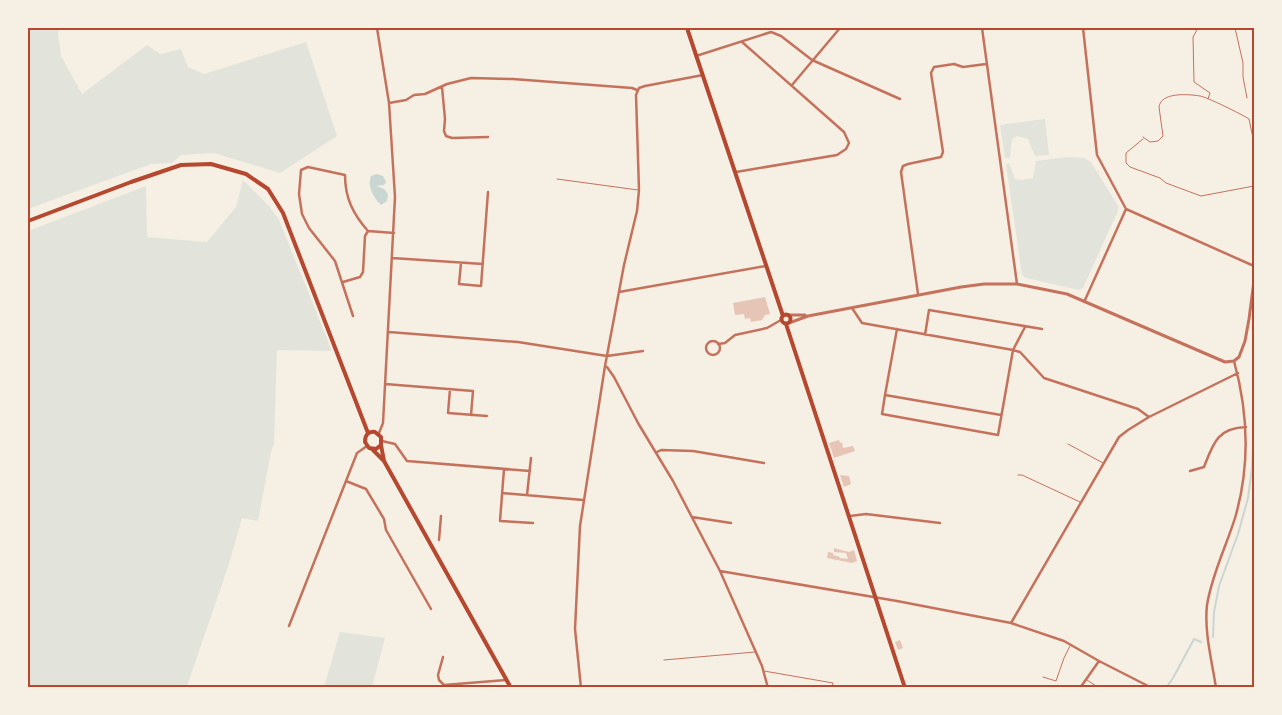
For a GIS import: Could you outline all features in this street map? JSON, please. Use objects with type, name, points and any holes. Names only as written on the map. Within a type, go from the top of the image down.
[{"type":"main road","points":[[687,28],[766,266],[784,317],[788,323],[848,517],[905,688]]},
{"type":"main road","points":[[28,221],[122,185],[181,166],[212,164],[246,174],[268,189],[284,213],[368,433],[365,439],[367,446],[384,461],[512,688]]},
{"type":"main road","points":[[784,317],[790,319],[788,323]]},
{"type":"main road","points":[[368,433],[378,433],[382,437],[384,461]]},
{"type":"main road","points":[[372,449],[381,443]]},
{"type":"street","points":[[377,28],[389,103],[395,197],[383,423],[378,433]]},
{"type":"street","points":[[792,85],[840,28]]},
{"type":"street","points":[[982,28],[1017,284]]},
{"type":"street","points":[[1083,28],[1097,155],[1126,209],[1254,266]]},
{"type":"street","points":[[696,56],[771,32],[781,36],[812,60],[900,99]]},
{"type":"street","points":[[736,172],[837,155],[846,149],[849,143],[844,132],[742,42]]},
{"type":"street","points":[[918,294],[901,172],[903,166],[908,164],[941,158],[943,152],[931,74],[934,67],[954,64],[963,67],[986,64]]},
{"type":"street","points":[[389,103],[406,100],[414,95],[425,94],[471,78],[632,88],[637,90],[644,86],[703,75]]},
{"type":"street","points":[[442,87],[446,119],[444,131],[446,136],[452,138],[488,137]]},
{"type":"street","points":[[581,688],[574,629],[579,536],[604,366],[633,233],[639,190],[637,90]]},
{"type":"street","points":[[353,316],[335,261],[309,228],[300,205],[301,170],[308,167],[345,176],[349,205],[356,218],[368,231],[394,233]]},
{"type":"street","points":[[461,263],[459,284],[481,286],[488,192]]},
{"type":"street","points":[[1085,300],[1126,209]]},
{"type":"street","points":[[343,282],[360,277],[363,272],[365,236],[368,231]]},
{"type":"street","points":[[392,258],[483,264]]},
{"type":"street","points":[[619,292],[766,266]]},
{"type":"street","points":[[718,344],[719,349],[716,354],[710,354],[706,351],[706,344],[710,342],[725,343],[735,335],[767,328],[784,317],[808,316],[918,294],[984,284],[1017,284],[1067,294],[1085,300],[1225,362],[1234,361],[1240,354],[1244,341],[1254,281]]},
{"type":"street","points":[[852,308],[862,323],[1020,352],[1044,378],[1138,409],[1149,417]]},
{"type":"street","points":[[925,335],[930,310],[1042,330]]},
{"type":"street","points":[[788,323],[808,316]]},
{"type":"street","points":[[897,330],[882,414],[998,435],[1013,350],[1025,326]]},
{"type":"street","points":[[389,332],[518,342],[606,356],[643,351]]},
{"type":"street","points":[[1216,688],[1208,643],[1207,605],[1212,580],[1234,519],[1242,490],[1245,464],[1246,427],[1238,373],[1234,361]]},
{"type":"street","points":[[604,366],[607,367],[614,377],[638,423],[657,452],[720,571],[764,671],[768,688]]},
{"type":"street","points":[[1011,623],[1124,432],[1149,417],[1238,373]]},
{"type":"street","points":[[385,384],[473,391],[471,415]]},
{"type":"street","points":[[450,389],[448,413],[487,416]]},
{"type":"street","points":[[886,395],[1001,415]]},
{"type":"street","points":[[1190,471],[1204,467],[1215,441],[1222,433],[1235,427],[1246,427]]},
{"type":"street","points":[[381,443],[395,444],[407,460],[530,471]]},
{"type":"street","points":[[289,626],[357,453],[367,446]]},
{"type":"street","points":[[657,452],[661,450],[693,451],[764,463]]},
{"type":"street","points":[[527,495],[531,458]]},
{"type":"street","points":[[504,469],[500,521],[533,523]]},
{"type":"street","points":[[346,481],[366,489],[384,519],[386,530],[394,545],[431,609]]},
{"type":"street","points":[[502,493],[583,500]]},
{"type":"street","points":[[848,517],[866,514],[940,523]]},
{"type":"street","points":[[439,540],[441,516]]},
{"type":"street","points":[[692,517],[732,523]]},
{"type":"street","points":[[720,571],[1011,623],[1064,641],[1152,688]]},
{"type":"street","points":[[443,657],[438,675],[439,680],[444,685],[507,680]]},
{"type":"street","points":[[1080,688],[1099,661]]},
{"type":"lane","points":[[1198,28],[1193,37],[1194,82],[1210,94],[1208,99]]},
{"type":"lane","points":[[1235,28],[1238,48],[1243,63],[1243,77],[1247,98]]},
{"type":"lane","points":[[1254,143],[1249,119],[1201,96],[1172,96],[1164,98],[1159,107],[1163,136],[1158,140],[1150,142],[1143,138],[1128,150],[1126,153],[1126,163],[1130,167],[1160,178],[1171,186],[1201,196],[1254,186]]},
{"type":"lane","points":[[557,179],[639,190]]},
{"type":"lane","points":[[1068,444],[1104,463]]},
{"type":"lane","points":[[1018,475],[1022,475],[1081,502]]},
{"type":"lane","points":[[1043,677],[1056,681],[1070,645]]},
{"type":"lane","points":[[664,660],[756,652]]},
{"type":"lane","points":[[764,671],[767,670],[833,684],[832,688]]},
{"type":"lane","points":[[1086,679],[1098,688]]},
{"type":"shaded area","points":[[28,28],[61,28],[58,33],[61,56],[82,94],[147,45],[160,54],[181,49],[188,67],[204,74],[306,42],[337,136],[280,173],[214,153],[181,155],[172,163],[151,164],[28,209]]},
{"type":"shaded area","points":[[1045,119],[1049,155],[1035,156],[1028,139],[1017,136],[1012,139],[1010,158],[1005,158],[1000,125]]},
{"type":"shaded area","points":[[1068,157],[1084,158],[1091,162],[1118,206],[1118,211],[1083,288],[1079,290],[1026,278],[1022,275],[1006,165],[1009,163],[1015,179],[1021,180],[1033,178],[1036,161]]},
{"type":"shaded area","points":[[377,174],[383,176],[386,182],[384,185],[376,186],[384,189],[388,194],[387,201],[381,205],[374,196],[370,184],[371,176]]},
{"type":"shaded area","points":[[243,180],[270,207],[279,220],[332,351],[277,350],[274,444],[258,521],[242,518],[228,567],[187,686],[193,687],[28,687],[28,231],[146,186],[147,237],[207,242],[236,207]]},
{"type":"shaded area","points":[[340,632],[385,638],[372,687],[324,687]]},
{"type":"building","points":[[765,297],[770,314],[765,315],[762,320],[751,322],[750,318],[745,319],[744,314],[735,315],[733,303]]},
{"type":"building","points":[[839,440],[840,443],[842,442],[843,448],[853,446],[855,451],[834,458],[829,443]]},
{"type":"building","points":[[840,475],[849,476],[851,484],[844,487]]},
{"type":"building","points":[[834,548],[849,552],[854,550],[857,561],[852,563],[827,558],[828,552],[833,553],[833,555],[839,558],[848,559],[846,553],[834,552]]},
{"type":"building","points":[[900,640],[903,648],[898,650],[895,642]]},
{"type":"waterway","points":[[1213,637],[1214,612],[1219,586],[1238,534],[1248,498],[1252,468],[1254,419]]},
{"type":"waterway","points":[[1166,688],[1194,639],[1201,642]]}]
